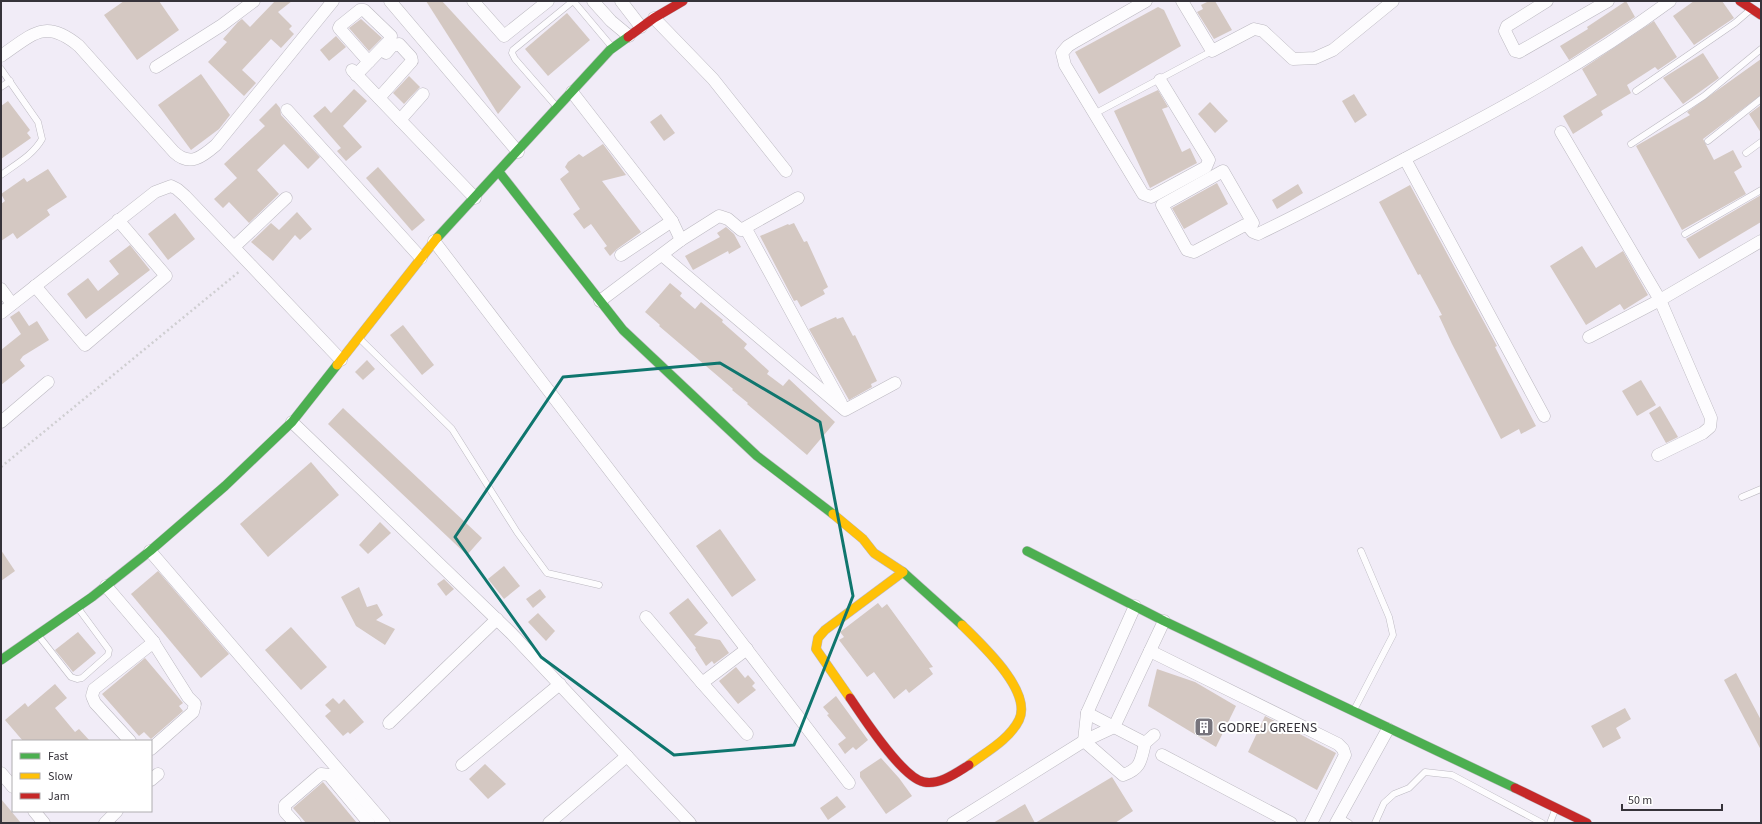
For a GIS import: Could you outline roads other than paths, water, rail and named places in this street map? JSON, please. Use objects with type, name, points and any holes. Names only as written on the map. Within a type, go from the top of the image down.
[{"type":"main road","points":[[1,660],[106,586],[150,552],[225,486],[292,422],[434,241],[518,152],[557,108],[613,48],[654,18],[683,1]]},
{"type":"main road","points":[[1740,1],[1761,15]]},
{"type":"main road","points":[[499,172],[623,330],[757,456],[845,523],[863,539],[874,553],[903,572],[963,625],[1008,678],[1021,700],[1022,712],[1018,724],[1004,739],[955,774],[934,782],[915,780],[888,752],[816,649],[818,638],[825,630],[903,572]]},
{"type":"main road","points":[[1027,551],[1164,621],[1587,823]]},
{"type":"street","points":[[156,67],[222,25],[254,1]]},
{"type":"street","points":[[1,56],[28,37],[43,31],[55,30],[68,37],[79,46],[174,152],[182,159],[190,161],[208,152],[216,145],[333,1]]},
{"type":"street","points":[[390,1],[518,152]]},
{"type":"street","points":[[477,2],[504,36],[548,1]]},
{"type":"street","points":[[593,1],[611,21],[629,36]]},
{"type":"street","points":[[622,1],[641,27]]},
{"type":"street","points":[[1146,1],[1076,41],[1068,46],[1062,53],[1065,65],[1094,114],[1143,194],[1150,197],[1206,167],[1210,160],[1160,80]]},
{"type":"street","points":[[1182,1],[1212,50],[1240,34],[1254,29],[1263,31],[1293,59],[1315,58],[1333,50],[1393,1]]},
{"type":"street","points":[[1547,1],[1507,26],[1505,31],[1514,51],[1519,52],[1608,1]]},
{"type":"street","points":[[1248,226],[1253,232],[1258,234],[1332,198],[1531,92],[1595,53],[1670,1]]},
{"type":"street","points":[[654,18],[713,78],[786,171]]},
{"type":"street","points":[[357,75],[395,44],[399,44],[411,57],[411,64],[379,98]]},
{"type":"street","points":[[357,75],[369,62]]},
{"type":"street","points":[[357,75],[475,198]]},
{"type":"street","points":[[572,92],[672,221],[681,240]]},
{"type":"street","points":[[400,120],[423,94]]},
{"type":"street","points":[[287,110],[421,258]]},
{"type":"street","points":[[1561,132],[1660,300],[1711,418],[1710,427],[1703,433],[1658,455]]},
{"type":"street","points":[[1405,159],[1544,416]]},
{"type":"street","points":[[1223,172],[1253,221],[1248,226],[1245,225],[1194,252],[1190,252],[1187,250],[1162,205],[1223,172]]},
{"type":"street","points":[[1,313],[155,192],[171,186],[177,188],[341,360]]},
{"type":"street","points":[[234,247],[286,198]]},
{"type":"street","points":[[600,302],[681,240],[719,216],[728,219],[741,230],[746,229],[798,198]]},
{"type":"street","points":[[35,286],[85,345],[166,276],[118,220]]},
{"type":"street","points":[[621,255],[672,221]]},
{"type":"street","points":[[746,229],[845,410]]},
{"type":"street","points":[[434,241],[849,783]]},
{"type":"street","points":[[1589,337],[1660,300],[1761,241]]},
{"type":"street","points":[[662,255],[845,410]]},
{"type":"street","points":[[1,289],[12,304]]},
{"type":"street","points":[[1,422],[48,382]]},
{"type":"street","points":[[845,410],[895,383]]},
{"type":"street","points":[[292,422],[497,619],[690,823]]},
{"type":"street","points":[[150,552],[358,801],[369,823]]},
{"type":"street","points":[[106,586],[154,642],[188,697],[195,704],[193,712],[152,748]]},
{"type":"street","points":[[1084,741],[1087,713],[1135,606]]},
{"type":"street","points":[[646,617],[747,734]]},
{"type":"street","points":[[389,723],[497,619]]},
{"type":"street","points":[[953,823],[1084,741],[1114,727],[1164,621]]},
{"type":"street","points":[[129,740],[95,703],[92,696],[94,690],[154,642]]},
{"type":"street","points":[[702,683],[747,649]]},
{"type":"street","points":[[1150,652],[1338,744],[1343,749],[1345,755],[1311,823]]},
{"type":"street","points":[[462,765],[560,684]]},
{"type":"street","points":[[1084,741],[1123,775],[1134,772],[1150,739],[1114,727],[1087,713]]},
{"type":"street","points":[[1341,821],[1388,729]]},
{"type":"street","points":[[1162,755],[1291,823]]},
{"type":"street","points":[[549,823],[627,756]]},
{"type":"street","points":[[1,774],[12,786]]},
{"type":"street","points":[[295,823],[285,812],[285,805],[321,774],[328,775],[384,823]]},
{"type":"street","points":[[35,812],[44,823]]},
{"type":"street","points":[[105,823],[117,812]]},
{"type":"lane","points":[[557,108],[515,59],[512,54],[513,50],[572,1],[576,3],[613,48]]},
{"type":"lane","points":[[1636,91],[1735,23],[1752,9]]},
{"type":"lane","points":[[1631,144],[1704,96],[1761,49]]},
{"type":"lane","points":[[1094,114],[1160,80],[1212,50]]},
{"type":"lane","points":[[1,69],[38,122],[42,139],[37,148],[1,175]]},
{"type":"lane","points":[[1,87],[10,81]]},
{"type":"lane","points":[[1708,141],[1761,99]]},
{"type":"lane","points":[[1746,153],[1761,142]]},
{"type":"lane","points":[[1685,234],[1761,190]]},
{"type":"lane","points":[[358,338],[452,429],[517,532],[547,573],[599,585]]},
{"type":"lane","points":[[1742,497],[1761,489]]},
{"type":"lane","points":[[1353,711],[1393,635],[1389,617],[1361,551]]},
{"type":"lane","points":[[37,634],[71,677],[77,679],[82,678],[108,655],[109,650],[107,645],[77,607]]},
{"type":"lane","points":[[1375,823],[1384,803],[1394,794],[1409,788],[1425,772],[1452,775],[1542,823]]},
{"type":"lane","points":[[1550,823],[1556,808]]},
{"type":"place","name":"GODREJ GREENS","points":[[1204,727]]}]
